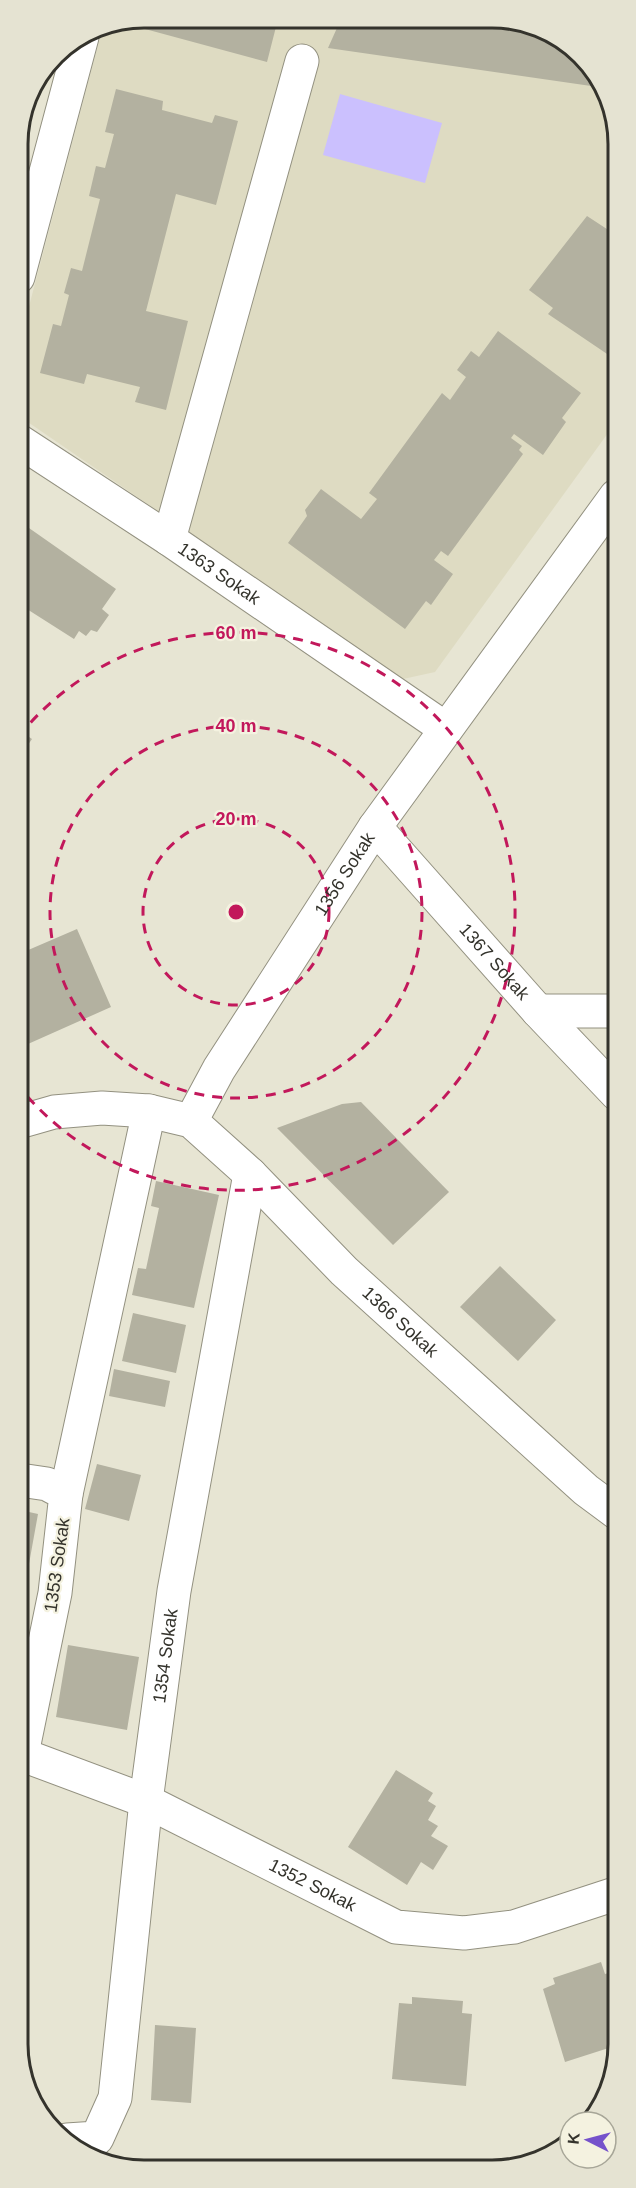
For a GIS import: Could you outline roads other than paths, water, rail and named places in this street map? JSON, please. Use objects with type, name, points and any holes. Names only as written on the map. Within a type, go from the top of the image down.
[{"type":"street","points":[[29,236],[79,49]]},
{"type":"street","points":[[169,539],[302,61]]},
{"type":"street","name":"1363 Sokak","points":[[29,447],[169,539],[446,729]]},
{"type":"street","name":"1356 Sokak","points":[[191,1121],[219,1069],[375,827],[608,507]]},
{"type":"street","name":"1367 Sokak","points":[[375,827],[538,1011],[608,1084]]},
{"type":"street","points":[[538,1011],[608,1011]]},
{"type":"street","points":[[28,1119],[54,1112],[102,1108],[149,1111],[191,1121]]},
{"type":"street","points":[[66,1494],[149,1111]]},
{"type":"street","name":"1366 Sokak","points":[[191,1121],[250,1174],[344,1271],[586,1490],[607,1506]]},
{"type":"street","name":"1354 Sokak","points":[[82,2139],[115,2098],[146,1801],[174,1591],[250,1174]]},
{"type":"street","name":"1353 Sokak","points":[[28,1481],[47,1484],[66,1494],[54,1593],[28,1719]]},
{"type":"street","name":"1352 Sokak","points":[[28,1757],[146,1801],[396,1927],[464,1933],[514,1927],[607,1897]]}]
